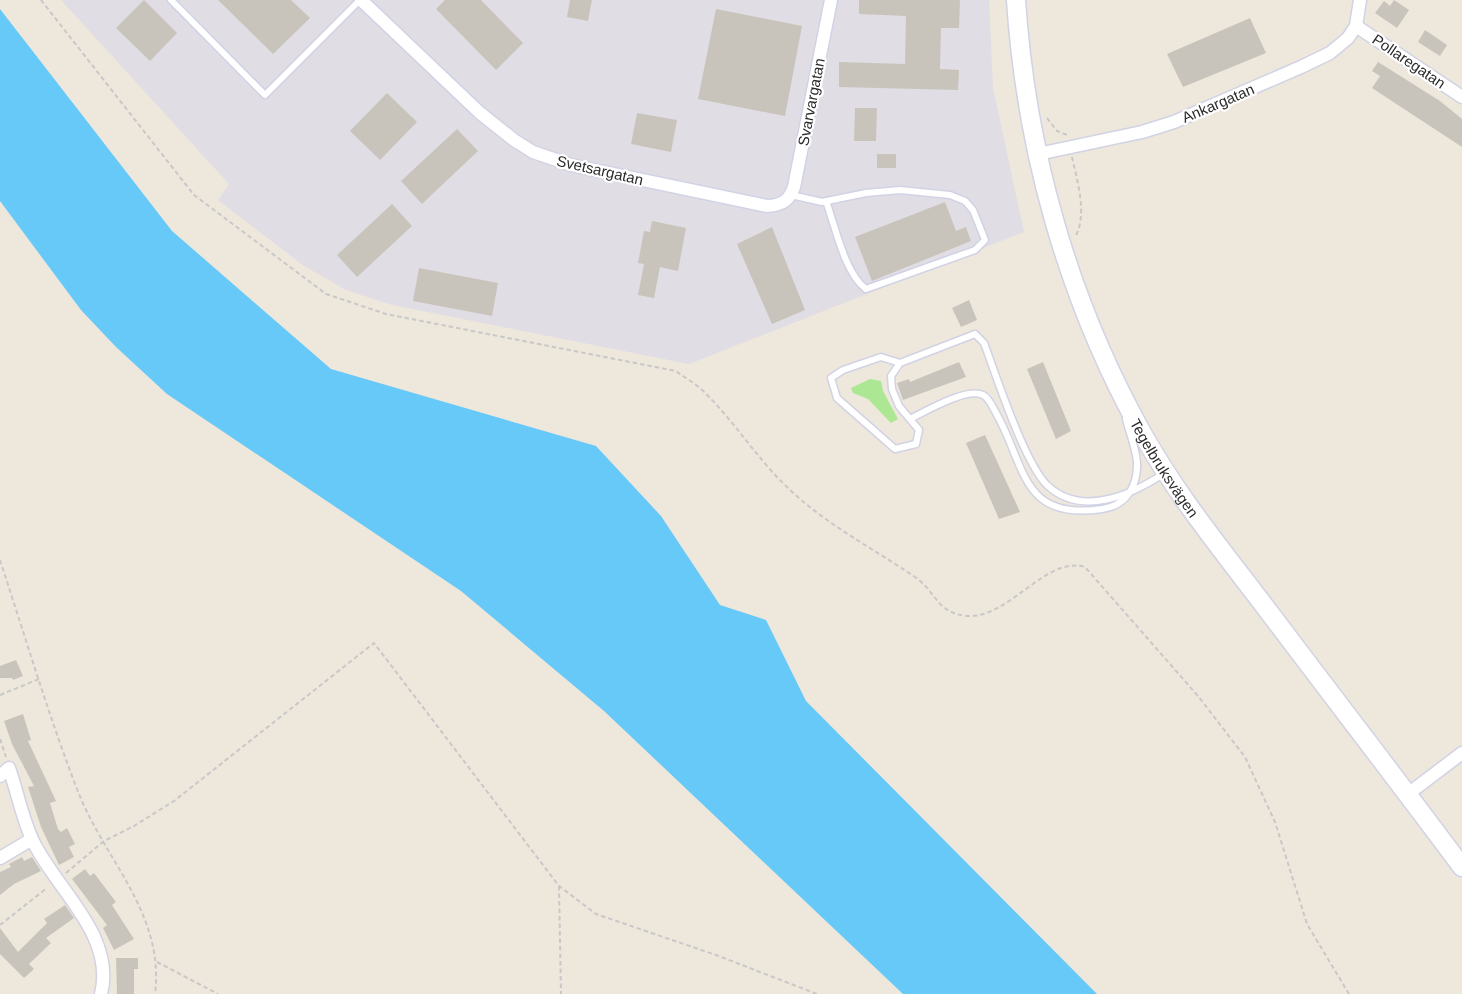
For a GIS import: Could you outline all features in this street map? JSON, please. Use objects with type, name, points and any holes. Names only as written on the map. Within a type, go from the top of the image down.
[{"type":"street","name":"Svetsargatan","points":[[360,0],[480,113],[533,152],[571,165],[767,206],[779,206],[788,199]]},
{"type":"street","name":"Svarvargatan","points":[[788,199],[831,0]]},
{"type":"street","name":"Tegelbruksvägen","points":[[1016,0],[1022,62],[1038,154],[1060,245],[1098,343],[1118,386],[1166,473],[1462,867]]},
{"type":"street","points":[[1356,26],[1360,0]]},
{"type":"street","name":"Ankargatan","points":[[1038,154],[1142,132],[1204,111],[1330,53],[1348,38],[1356,26]]},
{"type":"street","name":"Pollaregatan","points":[[1356,26],[1462,97]]},
{"type":"street","points":[[1408,795],[1462,753]]},
{"type":"street","points":[[5,772],[32,839],[94,939],[103,966],[101,994]]},
{"type":"street","points":[[0,858],[32,839]]},
{"type":"lane","points":[[171,0],[265,95],[360,0]]},
{"type":"lane","points":[[788,199],[826,201],[866,193],[900,190],[950,195],[965,201],[973,210],[985,240],[975,250],[866,289],[859,285],[850,270],[826,201]]},
{"type":"lane","points":[[900,363],[882,357],[843,369],[831,378],[832,389],[837,398],[895,449],[916,444],[919,430],[899,406],[892,389],[891,376],[900,363],[975,334],[984,343],[1025,446],[1047,485],[1058,492],[1078,499],[1099,501],[1128,495],[1166,473]]},
{"type":"lane","points":[[910,419],[938,404],[980,393],[987,397],[1005,429],[1021,473],[1036,496],[1059,506],[1082,511],[1105,509],[1121,503],[1128,495],[1136,475],[1138,460],[1118,386]]},
{"type":"path","points":[[41,0],[194,195],[326,294],[386,314],[676,371],[704,392],[784,485],[803,502],[841,531],[918,579],[943,609],[968,616],[994,610],[1057,570],[1075,565],[1085,567],[1198,696],[1245,756],[1275,822],[1307,924],[1349,994]]},
{"type":"path","points":[[1045,115],[1057,131],[1068,135],[1079,193],[1080,224],[1077,235],[1060,245]]},
{"type":"path","points":[[0,560],[77,790],[148,924],[157,962],[155,994]]},
{"type":"path","points":[[104,842],[174,801],[374,643],[559,886],[596,914],[716,955],[817,994]]},
{"type":"path","points":[[0,696],[39,679]]},
{"type":"path","points":[[0,739],[5,772]]},
{"type":"path","points":[[559,886],[561,994]]},
{"type":"path","points":[[157,962],[218,994]]},
{"type":"shaded area","points":[[61,0],[989,0],[993,88],[1024,232],[689,364],[392,305],[346,290],[304,266],[218,200],[229,184]]},
{"type":"green space","points":[[870,379],[881,381],[883,391],[898,419],[891,423],[868,399],[853,393],[851,388]]},
{"type":"water","points":[[0,9],[172,231],[331,369],[596,446],[661,516],[720,605],[766,620],[806,701],[1097,994],[903,994],[604,711],[461,591],[167,394],[116,347],[81,310],[0,201]]},
{"type":"building","points":[[144,0],[177,33],[150,61],[116,28]]},
{"type":"building","points":[[218,0],[291,0],[310,18],[273,54]]},
{"type":"building","points":[[445,0],[481,0],[523,43],[496,70],[436,9]]},
{"type":"building","points":[[570,0],[592,0],[588,21],[567,17]]},
{"type":"building","points":[[859,0],[960,0],[959,28],[941,28],[940,69],[959,70],[958,90],[839,87],[839,62],[905,64],[906,16],[859,14]]},
{"type":"building","points":[[1394,0],[1409,10],[1397,28],[1375,13],[1384,1],[1390,6]]},
{"type":"building","points":[[716,9],[802,26],[785,116],[698,99]]},
{"type":"building","points":[[1250,18],[1266,53],[1183,87],[1167,54]]},
{"type":"building","points":[[1425,30],[1447,45],[1440,56],[1418,42]]},
{"type":"building","points":[[1378,62],[1440,101],[1462,119],[1462,147],[1372,88],[1380,76],[1372,71]]},
{"type":"building","points":[[387,93],[417,122],[380,160],[350,131]]},
{"type":"building","points":[[855,108],[877,108],[876,141],[854,141]]},
{"type":"building","points":[[637,113],[677,120],[671,152],[631,144]]},
{"type":"building","points":[[457,129],[478,151],[422,204],[401,181]]},
{"type":"building","points":[[877,154],[896,154],[896,168],[877,168]]},
{"type":"building","points":[[945,202],[956,231],[966,227],[971,241],[872,281],[855,237]]},
{"type":"building","points":[[392,204],[412,226],[357,277],[337,255]]},
{"type":"building","points":[[652,221],[686,228],[678,271],[660,267],[654,298],[638,295],[644,264],[638,263],[644,231],[650,232]]},
{"type":"building","points":[[772,227],[805,310],[772,324],[737,244]]},
{"type":"building","points":[[419,268],[498,283],[492,316],[413,301]]},
{"type":"building","points":[[969,300],[977,320],[961,327],[952,308]]},
{"type":"building","points":[[959,362],[966,377],[903,400],[897,383],[909,379],[910,382]]},
{"type":"building","points":[[1043,362],[1071,431],[1056,439],[1027,369]]},
{"type":"building","points":[[985,435],[1020,512],[999,519],[966,443]]},
{"type":"building","points":[[16,660],[23,676],[13,680],[12,678],[0,678],[0,666]]},
{"type":"building","points":[[23,714],[31,740],[28,741],[56,801],[50,803],[58,829],[61,832],[67,828],[75,844],[69,847],[74,857],[59,865],[41,827],[28,787],[34,786],[12,744],[4,721]]},
{"type":"building","points":[[22,857],[24,861],[32,857],[41,871],[14,884],[0,895],[0,872],[11,867],[9,864]]},
{"type":"building","points":[[85,869],[90,876],[94,873],[116,902],[112,905],[134,939],[114,950],[103,928],[107,925],[72,879]]},
{"type":"building","points":[[65,905],[74,918],[46,938],[51,943],[29,964],[34,969],[24,978],[0,954],[0,928],[18,952],[47,923],[44,919]]},
{"type":"building","points":[[116,958],[138,958],[138,969],[134,969],[134,994],[117,994]]}]
